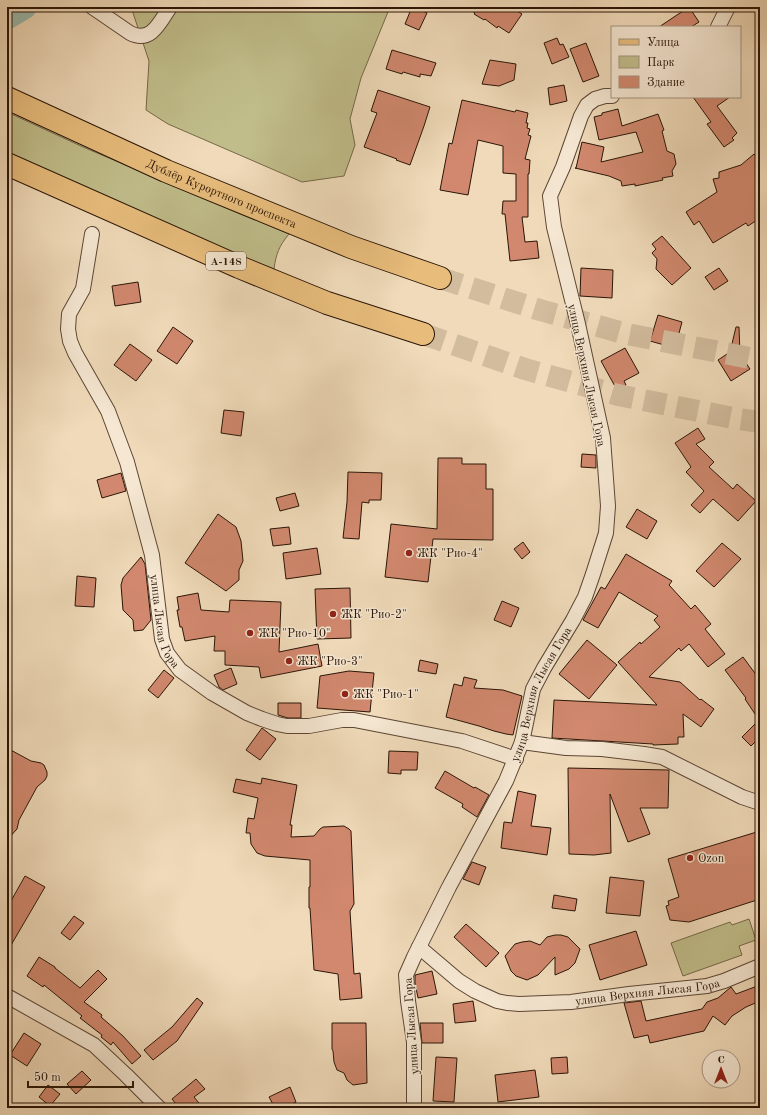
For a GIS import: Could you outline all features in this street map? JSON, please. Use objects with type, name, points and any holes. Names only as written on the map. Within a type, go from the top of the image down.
[{"type":"main road","name":"Дублёр Курортного проспекта","points":[[7,98],[166,171],[343,244],[440,278]]},
{"type":"main road","name":"А-148","points":[[7,164],[239,267],[327,303],[423,334]]},
{"type":"street","points":[[92,7],[130,33],[143,37],[154,30],[170,7]]},
{"type":"street","points":[[718,26],[724,9]]},
{"type":"street","name":"улица Верхняя Лысая Гора","points":[[611,96],[595,99],[587,105],[581,116],[563,167],[550,196],[554,227],[603,438],[608,506],[606,533],[585,597],[533,688],[522,742],[506,781],[452,880],[419,946],[460,981],[475,991],[497,1001],[519,1004],[582,1001],[629,994],[707,986],[724,981],[760,966]]},
{"type":"street","name":"улица Лысая Гора","points":[[92,234],[83,289],[69,314],[68,328],[70,341],[75,353],[108,411],[127,462],[152,555],[162,639],[167,653],[180,670],[212,693],[247,713],[277,724],[287,726],[309,726],[342,720],[354,720],[462,741],[516,758]]},
{"type":"street","points":[[522,742],[566,748],[609,750],[662,757],[742,797],[760,804]]},
{"type":"street","name":"улица Лысая Гора","points":[[414,1108],[414,1042],[406,975],[419,946]]},
{"type":"street","points":[[7,996],[94,1045],[159,1108]]},
{"type":"green space","points":[[131,7],[390,7],[361,78],[350,119],[355,145],[344,176],[302,182],[168,124],[146,110],[149,61]]},
{"type":"green space","points":[[7,112],[83,147],[289,234],[278,250],[274,269],[210,244],[7,153]]},
{"type":"green space","points":[[749,919],[756,940],[739,946],[742,955],[683,976],[671,943],[730,922],[732,925]]},
{"type":"building","points":[[412,7],[427,13],[419,30],[405,24]]},
{"type":"building","points":[[467,7],[511,7],[522,14],[509,33],[498,26],[497,28],[485,19],[484,20],[474,14],[475,13]]},
{"type":"building","points":[[689,7],[699,22],[693,26],[660,26]]},
{"type":"building","points":[[557,38],[560,45],[563,44],[569,57],[552,64],[544,43]]},
{"type":"building","points":[[586,43],[599,76],[583,82],[570,49]]},
{"type":"building","points":[[392,50],[436,63],[431,76],[420,74],[420,77],[403,72],[402,74],[386,69]]},
{"type":"building","points":[[490,60],[516,64],[514,80],[499,86],[482,84]]},
{"type":"building","points":[[564,85],[567,101],[550,105],[548,88]]},
{"type":"building","points":[[378,90],[430,107],[410,165],[364,147],[377,113],[371,111]]},
{"type":"building","points":[[694,98],[729,98],[717,106],[737,133],[732,138],[734,140],[724,147],[707,124],[711,122]]},
{"type":"building","points":[[462,100],[515,112],[516,110],[528,113],[526,123],[528,123],[527,128],[530,129],[528,135],[531,136],[525,159],[530,160],[528,174],[528,217],[522,217],[525,242],[537,241],[539,258],[510,261],[505,214],[502,214],[503,201],[516,201],[516,174],[503,173],[503,146],[478,140],[468,195],[440,190],[449,143],[452,144]]},
{"type":"building","points":[[618,109],[622,126],[658,114],[664,130],[662,131],[667,151],[674,154],[676,164],[672,171],[673,176],[662,178],[663,180],[635,186],[635,184],[622,186],[621,181],[609,176],[575,168],[582,142],[604,147],[601,162],[643,152],[636,132],[599,140],[594,117],[602,115],[602,113]]},
{"type":"building","points":[[754,154],[760,161],[760,218],[748,226],[746,223],[713,243],[699,221],[694,225],[686,212],[717,192],[713,179],[719,178],[719,172],[741,165]]},
{"type":"building","points":[[662,236],[691,268],[672,285],[656,269],[657,259],[652,253],[656,249],[652,244]]},
{"type":"building","points":[[581,268],[613,270],[612,298],[580,296]]},
{"type":"building","points":[[719,268],[728,281],[714,290],[705,277]]},
{"type":"building","points":[[138,282],[141,302],[115,306],[112,286]]},
{"type":"building","points":[[658,315],[682,322],[675,348],[650,341]]},
{"type":"building","points":[[173,327],[193,341],[177,364],[157,351]]},
{"type":"building","points":[[736,327],[739,327],[740,354],[750,369],[731,381],[718,360],[730,352]]},
{"type":"building","points":[[130,344],[152,360],[136,381],[114,365]]},
{"type":"building","points":[[625,348],[639,373],[624,381],[626,385],[617,390],[601,361]]},
{"type":"building","points":[[224,410],[244,412],[241,436],[221,433]]},
{"type":"building","points":[[698,428],[705,439],[696,444],[714,462],[709,467],[733,489],[737,484],[756,501],[738,521],[713,499],[700,513],[691,505],[704,491],[686,472],[691,467],[675,443]]},
{"type":"building","points":[[582,454],[596,455],[596,468],[581,467]]},
{"type":"building","points":[[438,458],[462,458],[462,464],[486,464],[486,489],[493,489],[493,540],[433,539],[428,582],[385,577],[391,524],[437,529]]},
{"type":"building","points":[[348,472],[382,473],[381,500],[369,500],[369,503],[362,502],[359,539],[343,538],[347,502]]},
{"type":"building","points":[[121,473],[126,491],[102,498],[97,480]]},
{"type":"building","points":[[295,493],[299,506],[280,511],[276,498]]},
{"type":"building","points":[[637,509],[657,521],[647,539],[626,527]]},
{"type":"building","points":[[218,514],[236,527],[241,541],[243,561],[239,570],[239,580],[226,591],[185,563]]},
{"type":"building","points":[[289,527],[291,544],[273,546],[270,529]]},
{"type":"building","points":[[523,542],[530,552],[522,559],[514,549]]},
{"type":"building","points":[[722,543],[741,559],[714,587],[696,571]]},
{"type":"building","points":[[317,548],[321,574],[286,579],[283,553]]},
{"type":"building","points":[[626,554],[672,581],[669,585],[691,609],[695,605],[711,624],[705,629],[725,654],[708,667],[689,644],[681,651],[679,648],[649,677],[680,682],[700,700],[701,699],[714,709],[701,727],[683,714],[684,737],[678,737],[678,744],[653,745],[552,738],[554,700],[657,705],[618,662],[640,642],[641,644],[660,627],[654,620],[658,616],[619,592],[598,628],[583,620],[601,587],[605,589]]},
{"type":"building","points":[[141,557],[145,564],[151,620],[143,630],[134,631],[133,620],[123,610],[121,585],[123,578]]},
{"type":"building","points":[[77,576],[96,578],[94,607],[75,606]]},
{"type":"building","name":"ЖК \"Рио-2\"","points":[[350,588],[351,638],[317,639],[315,589]]},
{"type":"building","points":[[198,593],[201,610],[229,612],[230,600],[281,602],[279,652],[318,644],[322,666],[261,678],[259,667],[225,665],[225,651],[214,651],[215,636],[185,641],[182,627],[180,627],[177,610],[179,610],[177,597]]},
{"type":"building","points":[[502,601],[519,608],[511,627],[494,620]]},
{"type":"building","points":[[587,640],[617,665],[589,699],[559,674]]},
{"type":"building","points":[[743,657],[760,680],[760,737],[751,746],[742,737],[759,720],[745,699],[746,698],[725,670]]},
{"type":"building","points":[[420,660],[438,664],[436,674],[418,671]]},
{"type":"building","points":[[231,668],[237,684],[223,690],[219,687],[214,675]]},
{"type":"building","points":[[164,670],[174,678],[158,698],[148,690]]},
{"type":"building","name":"ЖК \"Рио-1\"","points":[[349,671],[374,673],[370,712],[317,708],[320,676]]},
{"type":"building","points":[[464,677],[477,680],[474,688],[503,690],[522,696],[513,735],[446,717],[454,684],[462,686]]},
{"type":"building","points":[[278,703],[301,703],[301,718],[288,718],[278,715]]},
{"type":"building","points":[[262,728],[276,739],[260,760],[246,750]]},
{"type":"building","points":[[7,748],[31,761],[44,765],[47,776],[45,780],[37,787],[19,820],[17,829],[7,840]]},
{"type":"building","points":[[389,751],[418,752],[417,770],[401,770],[401,774],[388,773]]},
{"type":"building","points":[[568,768],[669,770],[668,808],[640,808],[650,834],[628,842],[610,794],[611,853],[594,855],[569,854]]},
{"type":"building","points":[[445,771],[489,795],[477,817],[462,807],[463,804],[435,788]]},
{"type":"building","points":[[262,778],[297,785],[290,825],[292,825],[291,837],[314,836],[323,827],[344,826],[351,831],[354,904],[350,911],[354,974],[360,973],[362,998],[340,1000],[338,974],[314,970],[309,908],[310,860],[265,856],[257,853],[251,844],[250,833],[246,833],[248,818],[254,819],[258,798],[233,792],[236,779],[261,784]]},
{"type":"building","points":[[518,791],[536,795],[531,826],[551,828],[547,855],[501,848],[504,822],[512,823]]},
{"type":"building","points":[[760,831],[760,899],[689,922],[670,920],[666,906],[669,905],[668,901],[679,897],[668,859]]},
{"type":"building","points":[[472,862],[486,867],[479,885],[463,879]]},
{"type":"building","points":[[25,876],[45,887],[7,952],[7,908]]},
{"type":"building","points":[[610,877],[644,881],[640,916],[606,913]]},
{"type":"building","points":[[554,895],[577,899],[575,911],[552,908]]},
{"type":"building","points":[[74,916],[84,923],[70,940],[61,933]]},
{"type":"building","points":[[466,924],[499,953],[486,967],[454,937]]},
{"type":"building","points":[[636,931],[647,965],[600,980],[589,945]]},
{"type":"building","points":[[555,935],[568,937],[580,949],[575,963],[569,969],[555,975],[555,957],[538,975],[527,980],[516,976],[511,971],[505,956],[515,944],[530,941],[540,945],[547,937]]},
{"type":"building","points":[[39,957],[55,967],[80,988],[98,970],[107,979],[84,1002],[102,1015],[101,1017],[123,1036],[141,1056],[132,1064],[113,1042],[111,1045],[101,1037],[102,1035],[80,1018],[82,1016],[44,985],[43,987],[27,976]]},
{"type":"building","points":[[432,971],[437,994],[418,998],[415,975]]},
{"type":"building","points":[[760,985],[760,1001],[746,1007],[732,1016],[725,1025],[713,1016],[704,1031],[650,1043],[648,1035],[634,1038],[624,1003],[641,1001],[646,1021],[702,1009],[707,1002],[718,998],[731,987],[736,994]]},
{"type":"building","points":[[197,998],[203,1003],[177,1041],[153,1060],[144,1050],[172,1027]]},
{"type":"building","points":[[473,1001],[476,1021],[455,1023],[453,1004]]},
{"type":"building","points":[[332,1023],[366,1023],[367,1083],[353,1085],[347,1080],[344,1073],[337,1070],[332,1049]]},
{"type":"building","points":[[420,1023],[443,1023],[443,1043],[422,1043]]},
{"type":"building","points":[[24,1033],[41,1044],[27,1066],[10,1055]]},
{"type":"building","points":[[436,1057],[457,1058],[454,1102],[433,1101]]},
{"type":"building","points":[[567,1057],[568,1073],[552,1074],[551,1058]]},
{"type":"building","points":[[535,1070],[539,1097],[498,1102],[495,1075]]},
{"type":"building","points":[[82,1071],[91,1080],[76,1094],[67,1084]]},
{"type":"building","points":[[196,1079],[205,1089],[194,1097],[203,1108],[179,1108],[172,1099]]},
{"type":"building","points":[[48,1085],[60,1094],[50,1106],[39,1097]]},
{"type":"building","points":[[290,1087],[296,1102],[283,1108],[275,1108],[269,1097]]},
{"type":"waterway","points":[[7,17],[24,7]]},
{"type":"tunnel","points":[[440,278],[540,310],[627,334],[760,360]]},
{"type":"tunnel","points":[[423,334],[525,369],[618,395],[760,422]]},
{"type":"place","name":"ЖК \"Рио-4\"","points":[[409,553]]},
{"type":"place","name":"ЖК \"Рио-2\"","points":[[333,614]]},
{"type":"place","name":"ЖК \"Рио-10\"","points":[[250,633]]},
{"type":"place","name":"ЖК \"Рио-3\"","points":[[289,661]]},
{"type":"place","name":"ЖК \"Рио-1\"","points":[[345,694]]},
{"type":"place","name":"Ozon","points":[[690,858]]}]
